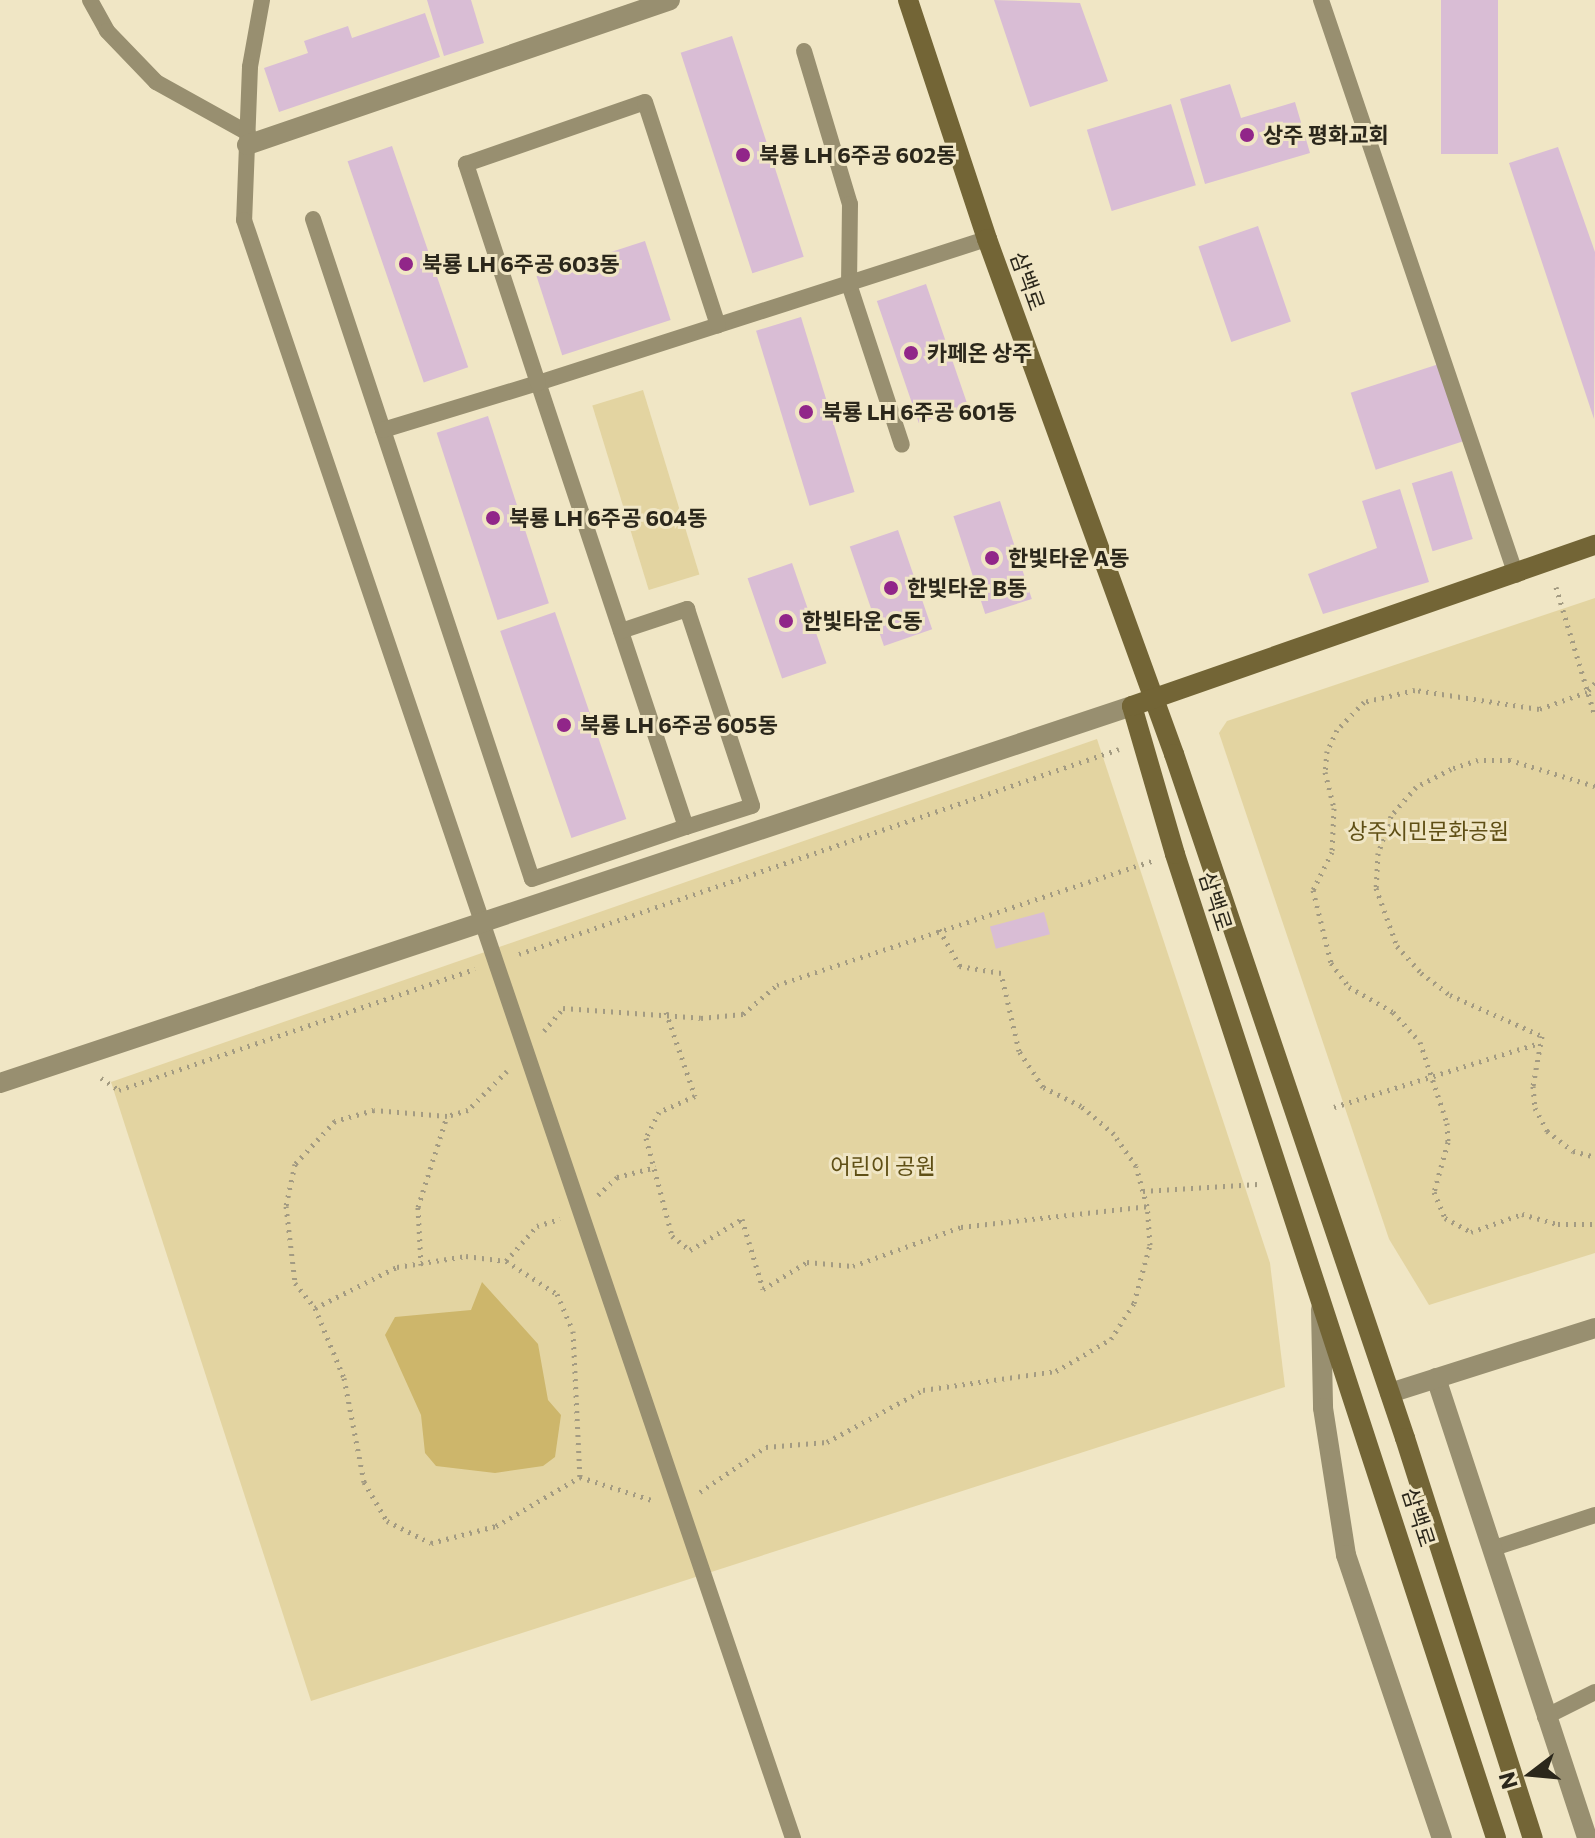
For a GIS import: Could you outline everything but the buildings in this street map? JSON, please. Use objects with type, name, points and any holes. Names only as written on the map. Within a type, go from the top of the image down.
[{"type":"street","points":[[247,139],[670,0]]},
{"type":"street","name":"삼백로","points":[[908,0],[987,239],[1154,702],[1390,1393],[1533,1838]]},
{"type":"street","points":[[0,1083],[484,925],[1132,706],[1154,702],[1595,545]]},
{"type":"street","name":"삼백로","points":[[1132,706],[1175,854],[1321,1293],[1496,1838]]},
{"type":"street","points":[[1321,1293],[1323,1408],[1346,1555],[1380,1666],[1442,1838]]},
{"type":"street","points":[[1390,1393],[1595,1328]]},
{"type":"street","points":[[1436,1378],[1587,1838]]},
{"type":"lane","points":[[90,0],[107,31],[156,82],[247,139]]},
{"type":"lane","points":[[262,0],[250,67],[244,220],[793,1838]]},
{"type":"lane","points":[[1321,0],[1516,575]]},
{"type":"lane","points":[[804,51],[850,204],[849,284],[902,445]]},
{"type":"lane","points":[[686,827],[466,164],[645,102],[718,325]]},
{"type":"lane","points":[[313,219],[532,879],[752,806],[687,609],[621,631]]},
{"type":"lane","points":[[383,430],[987,239]]},
{"type":"lane","points":[[1491,1549],[1595,1515]]},
{"type":"lane","points":[[1545,1717],[1595,1692]]},
{"type":"path","points":[[1550,562],[1595,716]]},
{"type":"path","points":[[1595,683],[1587,692],[1539,709],[1415,690],[1364,702],[1337,730],[1327,751],[1332,852],[1313,890],[1324,946],[1349,987],[1393,1012],[1420,1042],[1447,1123],[1448,1142],[1434,1192],[1445,1218],[1471,1232],[1522,1214],[1558,1224],[1595,1224]]},
{"type":"path","points":[[74,1059],[119,1090],[1142,741]]},
{"type":"path","points":[[1595,786],[1510,760],[1478,760],[1416,787],[1391,816],[1378,853],[1376,888],[1397,946],[1450,995],[1542,1036],[1533,1086],[1535,1108],[1547,1131],[1573,1151],[1595,1157]]},
{"type":"path","points":[[580,1477],[496,1526],[431,1543],[387,1521],[364,1482],[344,1378],[315,1308],[295,1283],[286,1206],[295,1164],[335,1121],[374,1110],[447,1116],[468,1110],[528,1050],[563,1008],[666,1012],[701,1018],[743,1014],[777,985],[939,929],[1175,854]]},
{"type":"path","points":[[580,1477],[629,1496],[679,1506],[766,1447],[827,1442],[923,1390],[1056,1371],[1111,1339],[1134,1303],[1150,1245],[1147,1206],[1136,1166],[1114,1134],[1081,1106],[1043,1087],[1019,1051],[1001,973],[960,966],[939,929]]},
{"type":"path","points":[[666,1012],[695,1096],[659,1112],[646,1138],[664,1191],[672,1236],[690,1250],[742,1219],[763,1289],[807,1262],[853,1266],[961,1227],[1147,1206]]},
{"type":"path","points":[[1334,1107],[1431,1074],[1540,1043]]},
{"type":"path","points":[[421,1265],[418,1207],[447,1116]]},
{"type":"path","points":[[1143,1191],[1284,1183]]},
{"type":"path","points":[[315,1308],[397,1267],[466,1256],[506,1261],[557,1294],[573,1331],[580,1477]]},
{"type":"green space","points":[[643,390],[699,575],[649,590],[592,405]]},
{"type":"green space","name":"상주시민문화공원","points":[[1595,598],[1595,1253],[1429,1305],[1389,1239],[1219,733],[1227,721]]},
{"type":"green space","name":"어린이 공원","points":[[1097,739],[1270,1263],[1285,1387],[311,1701],[111,1082]]},
{"type":"shaded area","points":[[482,1282],[538,1344],[548,1400],[561,1415],[555,1457],[543,1466],[495,1473],[436,1466],[425,1453],[421,1415],[385,1335],[395,1317],[471,1310]]},
{"type":"place","name":"상주 평화교회","points":[[1247,135]]},
{"type":"place","name":"북룡 LH 6주공 602동","points":[[743,155]]},
{"type":"place","name":"북룡 LH 6주공 603동","points":[[406,264]]},
{"type":"place","name":"카페온 상주","points":[[911,353]]},
{"type":"place","name":"북룡 LH 6주공 601동","points":[[806,412]]},
{"type":"place","name":"북룡 LH 6주공 604동","points":[[493,518]]},
{"type":"place","name":"한빛타운 A동","points":[[992,558]]},
{"type":"place","name":"한빛타운 B동","points":[[891,588]]},
{"type":"place","name":"한빛타운 C동","points":[[786,621]]},
{"type":"place","name":"북룡 LH 6주공 605동","points":[[564,725]]}]
